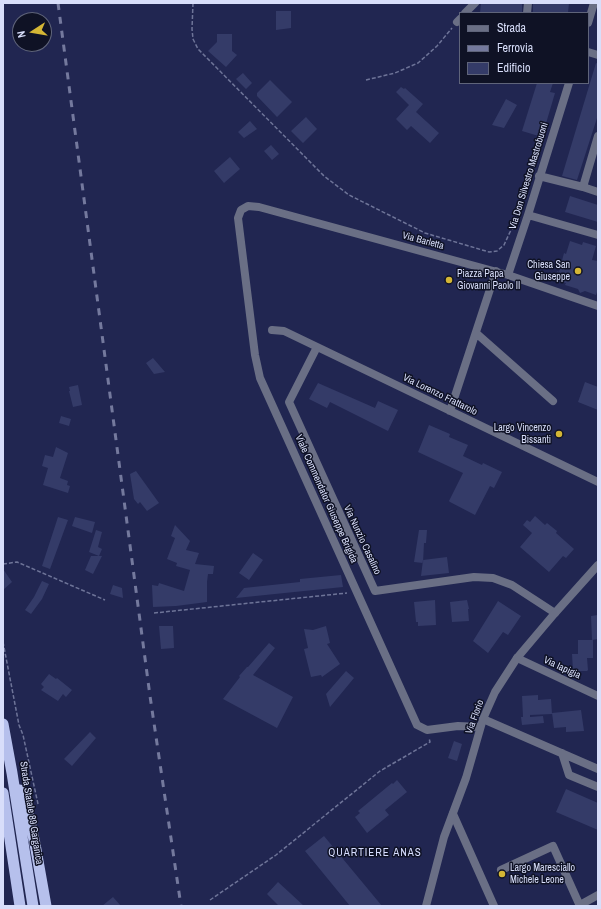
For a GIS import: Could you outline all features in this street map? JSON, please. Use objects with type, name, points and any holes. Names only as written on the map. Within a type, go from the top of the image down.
[{"type":"highway","name":"Strada Statale 89 Garganica","points":[[3,724],[33,906]]},
{"type":"highway","points":[[12,773],[24,799],[30,822],[46,906]]},
{"type":"highway","points":[[3,793],[20,906]]},
{"type":"street","points":[[466,12],[475,3]]},
{"type":"street","points":[[589,20],[594,3]]},
{"type":"street","name":"Via Don Silvestro Mastrobuoni","points":[[508,275],[569,84]]},
{"type":"street","points":[[583,187],[598,136]]},
{"type":"street","points":[[539,176],[598,192]]},
{"type":"street","name":"Via Barletta","points":[[241,210],[248,206],[259,207],[496,271],[598,306]]},
{"type":"street","name":"Viale Commendator Giuseppe Brigida","points":[[241,210],[238,218],[255,354],[260,378],[417,725],[427,730]]},
{"type":"street","points":[[528,215],[598,235]]},
{"type":"street","points":[[450,411],[496,271]]},
{"type":"street","name":"Via Lorenzo Frattarolo","points":[[272,330],[284,331],[598,482]]},
{"type":"street","points":[[476,333],[553,401]]},
{"type":"street","name":"Via Nunzio Casalino","points":[[318,347],[288,402],[375,591],[474,577],[493,578],[512,585],[555,613]]},
{"type":"street","name":"Via Florio","points":[[426,906],[444,837],[466,778],[483,718],[495,692],[518,658],[555,613],[598,565]]},
{"type":"street","name":"Via Iapigia","points":[[518,658],[598,696]]},
{"type":"street","points":[[483,718],[598,769]]},
{"type":"street","points":[[427,730],[458,726],[480,727]]},
{"type":"street","points":[[562,753],[569,775],[598,788]]},
{"type":"street","points":[[453,814],[494,906]]},
{"type":"street","points":[[501,870],[553,846],[580,906],[598,895]]},
{"type":"path","points":[[193,3],[193,39],[198,50],[324,176],[349,195],[425,233],[489,252],[497,251],[504,245],[510,232],[522,217],[528,215]]},
{"type":"path","points":[[366,80],[395,73],[418,63],[459,21]]},
{"type":"path","points":[[3,564],[18,562],[105,600]]},
{"type":"path","points":[[154,613],[357,592]]},
{"type":"path","points":[[3,642],[19,725],[23,735],[38,805]]},
{"type":"path","points":[[210,900],[276,855],[380,771],[430,742],[427,730]]},
{"type":"building","points":[[481,3],[522,4],[522,12],[480,12]]},
{"type":"building","points":[[533,3],[569,3],[568,12],[533,12]]},
{"type":"building","points":[[276,11],[291,11],[291,28],[276,30]]},
{"type":"building","points":[[217,34],[232,34],[232,51],[237,55],[226,67],[208,51],[217,42]]},
{"type":"building","points":[[596,63],[598,64],[598,115],[577,180],[562,176]]},
{"type":"building","points":[[243,73],[252,83],[246,89],[236,79]]},
{"type":"building","points":[[270,80],[292,102],[277,117],[257,96],[257,93]]},
{"type":"building","points":[[537,84],[553,84],[550,92],[555,93],[542,137],[522,131]]},
{"type":"building","points":[[401,87],[404,89],[405,88],[423,104],[416,112],[439,133],[430,143],[411,126],[407,130],[396,119],[409,105],[396,92]]},
{"type":"building","points":[[506,99],[517,105],[504,128],[492,125]]},
{"type":"building","points":[[306,117],[317,129],[303,143],[291,131]]},
{"type":"building","points":[[250,121],[257,129],[244,138],[238,132]]},
{"type":"building","points":[[271,145],[279,154],[272,160],[264,151]]},
{"type":"building","points":[[230,157],[240,169],[224,183],[214,171]]},
{"type":"building","points":[[570,196],[598,205],[598,222],[565,212]]},
{"type":"building","name":"Chiesa San Giuseppe","points":[[570,241],[582,245],[583,242],[596,246],[592,260],[598,261],[598,289],[596,295],[585,291],[580,293],[578,289],[565,285],[566,283],[555,280],[557,271],[559,272],[564,253],[566,254]]},
{"type":"building","points":[[153,358],[165,372],[154,374],[146,363]]},
{"type":"building","points":[[585,382],[598,387],[598,410],[578,402]]},
{"type":"building","points":[[318,383],[375,408],[378,401],[398,410],[388,431],[330,402],[327,408],[309,399]]},
{"type":"building","points":[[78,385],[82,405],[73,407],[69,387]]},
{"type":"building","points":[[61,416],[71,419],[69,426],[59,423]]},
{"type":"building","points":[[429,425],[450,434],[449,437],[468,445],[463,456],[502,472],[494,488],[490,486],[475,515],[449,501],[463,473],[418,452]]},
{"type":"building","points":[[56,447],[68,453],[60,478],[68,481],[67,485],[70,486],[68,493],[43,485],[48,468],[42,466],[45,455],[53,457]]},
{"type":"building","points":[[136,471],[159,503],[147,511],[140,502],[138,504],[134,499],[130,474]]},
{"type":"building","points":[[535,516],[545,525],[547,523],[557,531],[556,533],[574,549],[566,558],[563,556],[549,572],[520,547],[532,533],[523,525],[527,520],[530,522]]},
{"type":"building","points":[[58,517],[68,520],[50,569],[42,566]]},
{"type":"building","points":[[75,517],[95,522],[92,533],[72,526]]},
{"type":"building","points":[[175,525],[190,541],[186,550],[199,553],[195,564],[214,566],[213,574],[208,574],[207,602],[153,607],[152,585],[158,586],[159,583],[184,591],[190,570],[176,566],[177,563],[167,559],[175,538],[171,536]]},
{"type":"building","points":[[96,530],[102,532],[98,547],[102,549],[99,556],[89,552]]},
{"type":"building","points":[[419,530],[427,530],[426,543],[424,543],[423,563],[414,562]]},
{"type":"building","points":[[253,553],[263,560],[249,580],[239,573]]},
{"type":"building","points":[[91,556],[102,556],[93,574],[85,570]]},
{"type":"building","points":[[447,557],[449,573],[421,576],[423,560]]},
{"type":"building","points":[[3,569],[12,582],[3,590]]},
{"type":"building","points":[[341,575],[343,587],[236,598],[244,588],[300,582],[300,579]]},
{"type":"building","points":[[42,581],[49,584],[42,599],[31,614],[25,610]]},
{"type":"building","points":[[113,585],[122,588],[123,598],[110,594]]},
{"type":"building","points":[[435,600],[436,625],[418,626],[418,622],[416,622],[414,602]]},
{"type":"building","points":[[467,600],[469,621],[452,622],[450,602]]},
{"type":"building","points":[[498,601],[521,616],[508,635],[503,632],[488,653],[473,641]]},
{"type":"building","points":[[598,615],[598,639],[592,640],[591,616]]},
{"type":"building","points":[[159,626],[173,626],[174,648],[161,649]]},
{"type":"building","points":[[326,626],[330,643],[327,644],[340,664],[322,677],[321,675],[311,677],[304,649],[308,648],[304,629],[313,630]]},
{"type":"building","points":[[578,640],[593,640],[593,658],[587,658],[587,671],[573,671],[572,654],[578,654]]},
{"type":"building","points":[[269,643],[275,648],[253,675],[293,697],[277,728],[223,699],[240,677],[239,676]]},
{"type":"building","points":[[346,671],[354,678],[330,707],[326,694]]},
{"type":"building","points":[[49,674],[56,679],[57,678],[72,690],[66,697],[63,694],[58,701],[41,690],[44,687],[41,684]]},
{"type":"building","points":[[538,695],[538,700],[551,699],[552,714],[530,715],[530,717],[543,716],[544,723],[522,725],[522,696]]},
{"type":"building","points":[[581,710],[584,731],[566,732],[566,727],[554,728],[552,713]]},
{"type":"building","points":[[90,732],[96,738],[72,766],[64,759]]},
{"type":"building","points":[[454,741],[462,744],[457,761],[448,758]]},
{"type":"building","points":[[397,780],[407,792],[385,810],[389,815],[367,833],[355,817],[360,813],[358,811]]},
{"type":"building","points":[[566,789],[598,803],[598,830],[556,812]]},
{"type":"building","points":[[324,836],[382,906],[350,906],[305,851]]},
{"type":"building","points":[[278,882],[304,906],[278,905],[267,894]]},
{"type":"building","points":[[113,897],[121,906],[102,906]]},
{"type":"railway","points":[[58,3],[150,696],[181,906]]},
{"type":"place","name":"Chiesa San Giuseppe","points":[[578,271]]},
{"type":"place","name":"Piazza Papa Giovanni Paolo II","points":[[449,280]]},
{"type":"place","name":"Largo Vincenzo Bissanti","points":[[559,434]]},
{"type":"place","name":"Largo Maresciallo Michele Leone","points":[[502,874]]},
{"type":"district","name":"QUARTIERE ANAS","points":[[375,853]]}]
